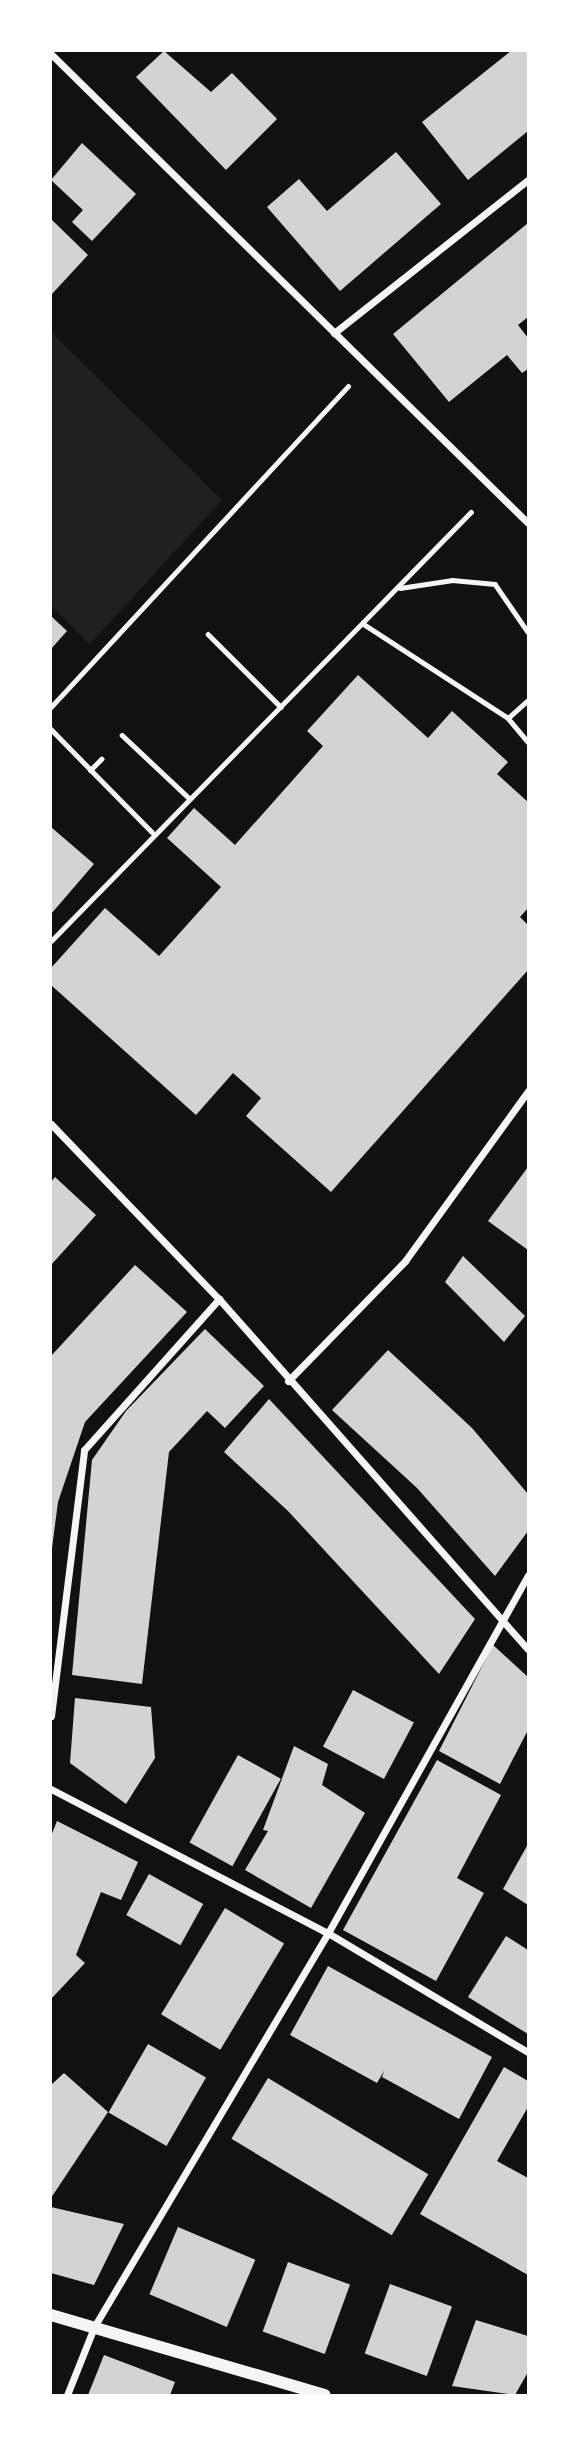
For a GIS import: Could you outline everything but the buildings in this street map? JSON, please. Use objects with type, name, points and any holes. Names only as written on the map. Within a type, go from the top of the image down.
[{"type":"street","points":[[51,54],[528,523]]},
{"type":"street","points":[[334,333],[528,180]]},
{"type":"street","points":[[288,1381],[405,1261],[528,1091]]},
{"type":"street","points":[[51,1124],[219,1299],[288,1381],[528,1648]]},
{"type":"street","points":[[51,1716],[84,1450],[219,1299]]},
{"type":"street","points":[[67,2395],[94,2327],[328,1933],[500,1617],[528,1575]]},
{"type":"street","points":[[51,1789],[328,1933],[528,2052]]},
{"type":"street","points":[[51,2315],[325,2395]]},
{"type":"path","points":[[51,707],[367,365]]},
{"type":"path","points":[[51,941],[152,831],[365,625],[494,489]]},
{"type":"path","points":[[399,588],[452,580],[495,584],[528,632]]},
{"type":"path","points":[[365,625],[508,718],[528,742]]},
{"type":"path","points":[[208,634],[281,707]]},
{"type":"path","points":[[508,718],[528,700]]},
{"type":"path","points":[[51,729],[152,831]]},
{"type":"path","points":[[122,735],[188,797]]},
{"type":"path","points":[[91,769],[102,759]]},
{"type":"shaded area","points":[[51,332],[222,500],[90,644],[51,605]]}]
